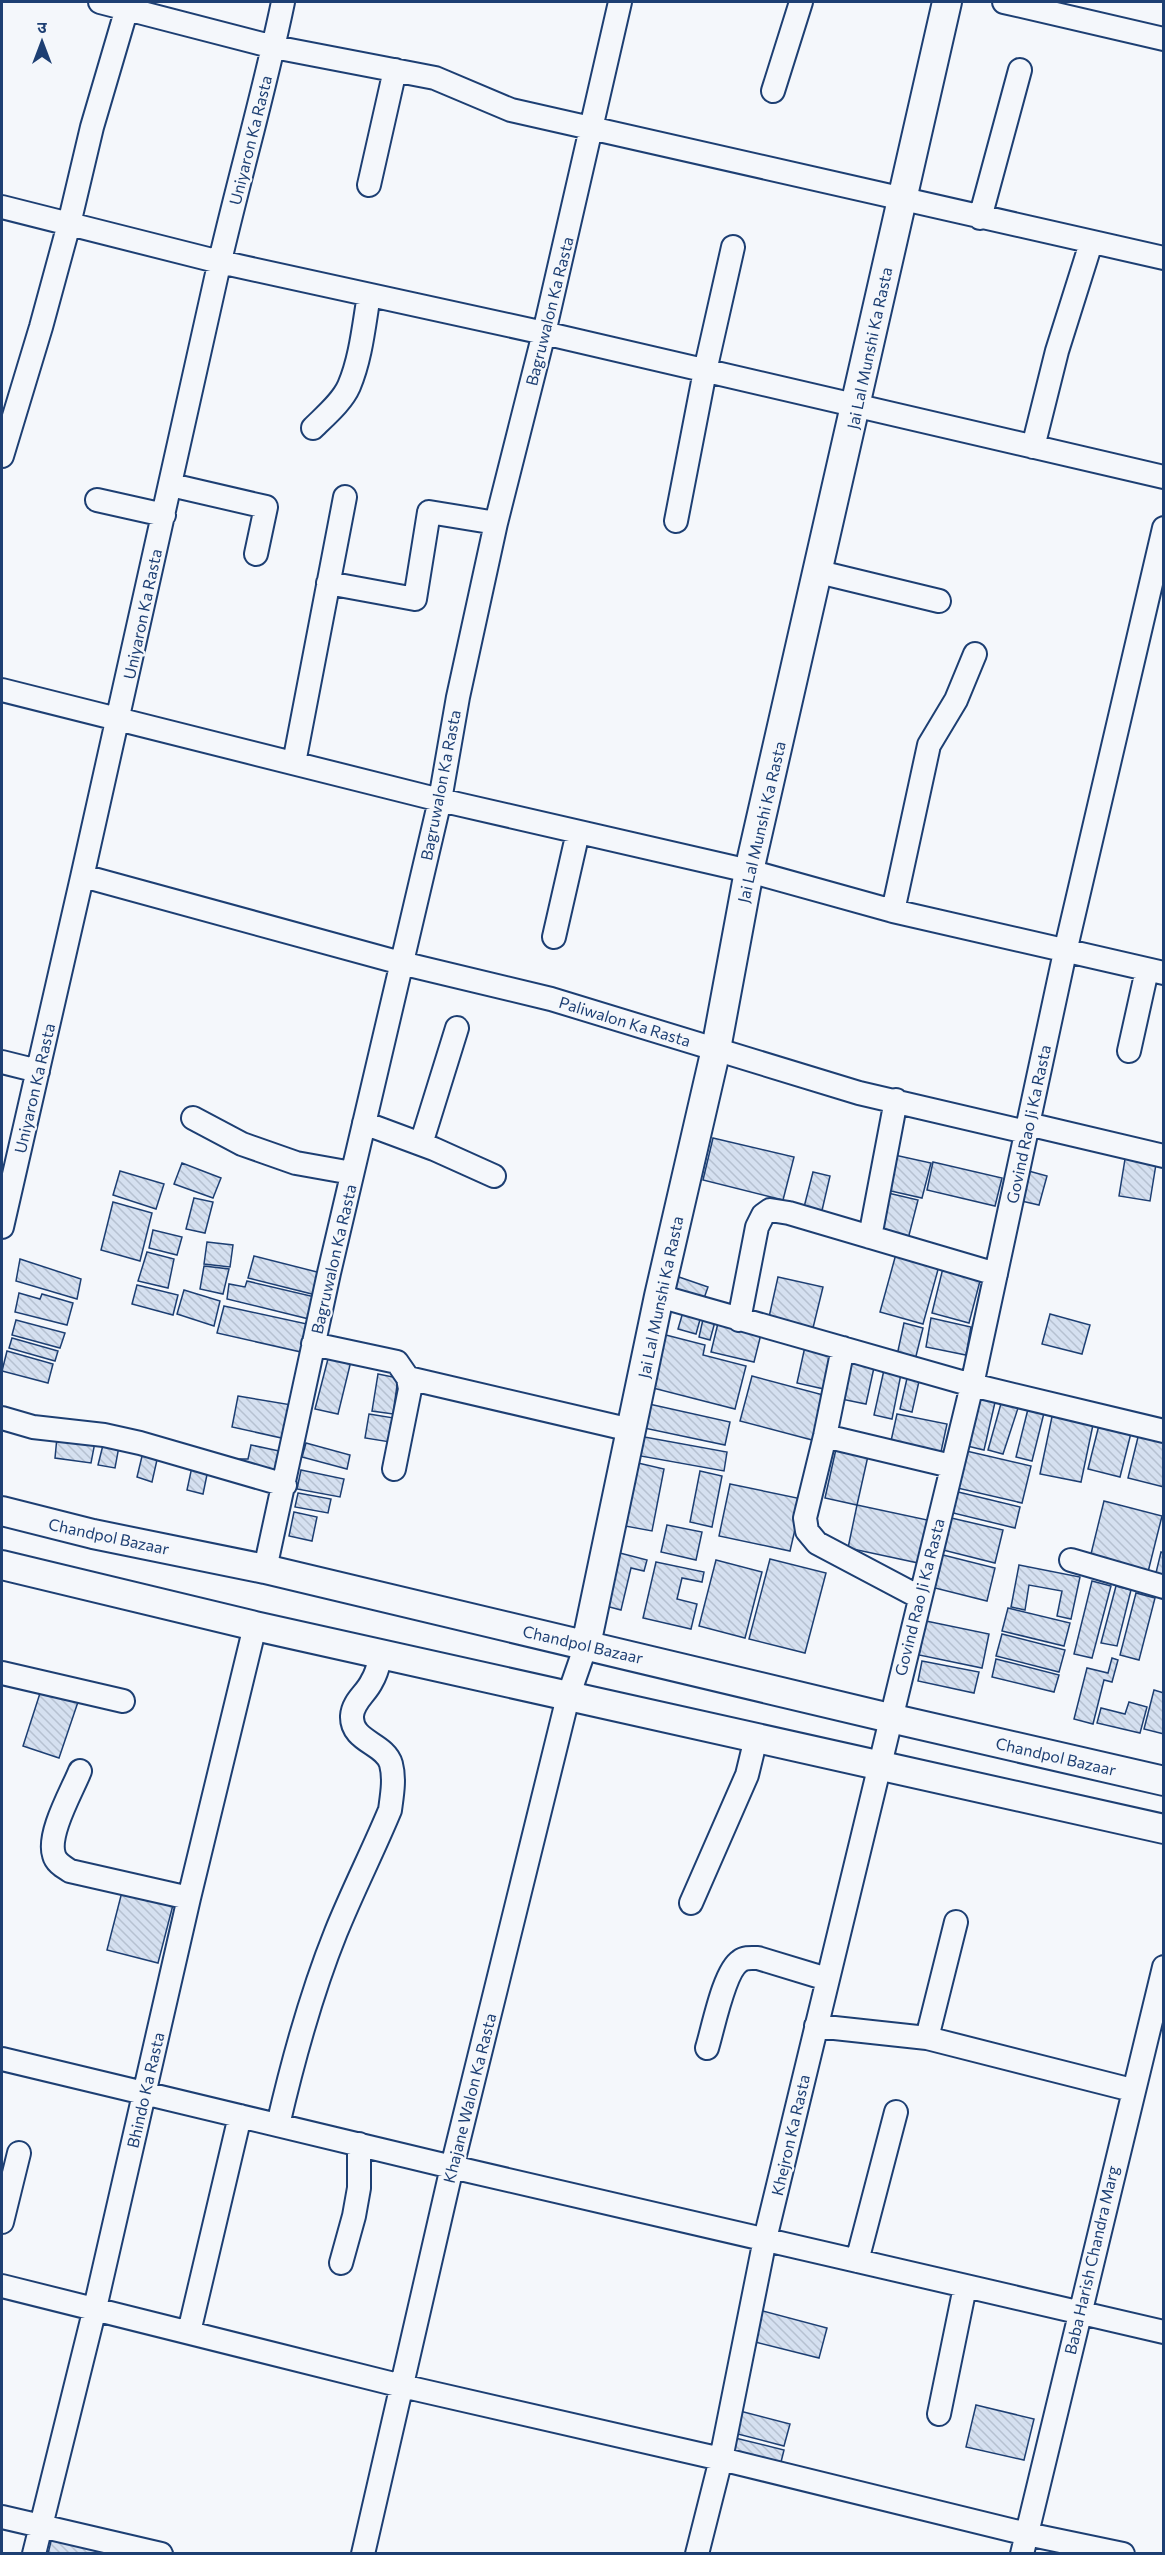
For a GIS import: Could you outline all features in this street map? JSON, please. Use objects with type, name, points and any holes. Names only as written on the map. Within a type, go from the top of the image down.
[{"type":"main road","name":"Jai Lal Munshi Ka Rasta","points":[[586,1645],[659,1296],[716,1049],[749,871],[857,406],[876,309],[947,2]]},
{"type":"main road","name":"Chandpol Bazaar","points":[[2,1511],[93,1534],[265,1569],[1164,1781]]},
{"type":"main road","points":[[2,1565],[381,1655],[1164,1829]]},
{"type":"street","points":[[100,2],[133,7],[274,47],[435,78],[511,110],[1164,258]]},
{"type":"street","name":"Uniyaron Ka Rasta","points":[[2,1227],[119,720],[220,262],[274,47],[283,2]]},
{"type":"street","name":"Bagruwalon Ka Rasta","points":[[265,1569],[285,1485],[313,1344],[400,963],[440,800],[458,696],[496,523],[544,333],[620,2]]},
{"type":"street","points":[[773,91],[801,2]]},
{"type":"street","points":[[1004,2],[1164,39]]},
{"type":"street","points":[[2,456],[41,327],[92,127],[133,7]]},
{"type":"street","points":[[369,185],[395,70]]},
{"type":"street","points":[[980,218],[1020,70]]},
{"type":"street","points":[[2,207],[220,262],[544,333],[1164,477]]},
{"type":"street","points":[[1033,447],[1057,351],[1091,243]]},
{"type":"street","points":[[676,521],[705,371],[734,247]]},
{"type":"street","points":[[313,428],[334,407],[349,387],[356,364],[369,295]]},
{"type":"street","points":[[171,485],[266,507],[256,554]]},
{"type":"street","points":[[294,764],[345,497]]},
{"type":"street","points":[[97,500],[164,515]]},
{"type":"street","points":[[328,583],[415,599],[429,512],[496,523]]},
{"type":"street","name":"Govind Rao Ji Ka Rasta","points":[[890,1718],[972,1385],[1065,952],[1164,528]]},
{"type":"street","points":[[819,572],[939,601]]},
{"type":"street","points":[[894,911],[929,746],[956,700],[975,654]]},
{"type":"street","points":[[2,690],[440,800],[749,871],[894,911],[1155,972],[1129,1051]]},
{"type":"street","points":[[554,937],[578,832]]},
{"type":"street","name":"Paliwalon Ka Rasta","points":[[83,876],[400,963],[551,999],[860,1093],[1026,1132],[1032,1125],[1164,1156]]},
{"type":"street","points":[[421,1144],[457,1028]]},
{"type":"street","points":[[2,1062],[38,1071]]},
{"type":"street","points":[[870,1237],[896,1100]]},
{"type":"street","points":[[193,1118],[242,1143],[296,1163],[352,1173]]},
{"type":"street","points":[[364,1123],[421,1144],[494,1176]]},
{"type":"street","points":[[739,1320],[757,1227],[763,1215],[770,1210],[996,1274]]},
{"type":"street","points":[[659,1296],[972,1385],[1164,1431]]},
{"type":"street","points":[[313,1344],[397,1362],[408,1378],[410,1389],[394,1469]]},
{"type":"street","points":[[843,1348],[805,1518],[807,1531],[817,1543],[920,1596]]},
{"type":"street","points":[[408,1378],[631,1430]]},
{"type":"street","points":[[2,1418],[33,1427],[104,1435],[140,1443],[285,1485]]},
{"type":"street","points":[[825,1436],[951,1466]]},
{"type":"street","points":[[1071,1560],[1164,1587]]},
{"type":"street","name":"Bhindo Ka Rasta","points":[[34,2553],[95,2308],[189,1898],[255,1626]]},
{"type":"street","name":"Khajane Walon Ka Rasta","points":[[363,2553],[452,2167],[568,1697],[586,1645]]},
{"type":"street","points":[[278,2125],[321,1972],[336,1932],[390,1810],[393,1793],[390,1762],[381,1750],[359,1735],[353,1725],[352,1715],[355,1703],[373,1680],[381,1655]]},
{"type":"street","points":[[2,1673],[123,1701]]},
{"type":"street","name":"Khejron Ka Rasta","points":[[697,2553],[721,2459],[765,2239],[881,1766],[890,1718]]},
{"type":"street","points":[[691,1903],[747,1775],[756,1738]]},
{"type":"street","points":[[81,1771],[54,1833],[53,1855],[59,1864],[70,1871],[189,1898]]},
{"type":"street","points":[[927,2038],[957,1922]]},
{"type":"street","points":[[708,2048],[729,1974],[738,1962],[746,1958],[758,1958],[828,1979]]},
{"type":"street","name":"Baba Harish Chandra Marg","points":[[1024,2544],[1132,2090],[1164,1967]]},
{"type":"street","points":[[816,2026],[927,2038],[1132,2090]]},
{"type":"street","points":[[2,2059],[452,2167],[1078,2314],[1164,2332]]},
{"type":"street","points":[[857,2261],[896,2112]]},
{"type":"street","points":[[189,2332],[240,2116]]},
{"type":"street","points":[[341,2263],[359,2188],[359,2144]]},
{"type":"street","points":[[2,2223],[19,2153]]},
{"type":"street","points":[[2,2286],[402,2386],[721,2459],[1024,2544],[1123,2553]]},
{"type":"street","points":[[939,2414],[965,2287]]},
{"type":"street","points":[[2,2517],[40,2525],[110,2548],[161,2553]]},
{"type":"building","points":[[713,1138],[794,1157],[783,1200],[703,1180]]},
{"type":"building","points":[[1126,1153],[1157,1158],[1150,1201],[1119,1196]]},
{"type":"building","points":[[890,1154],[931,1163],[922,1198],[882,1189]]},
{"type":"building","points":[[933,1162],[1002,1178],[995,1206],[927,1190]]},
{"type":"building","points":[[182,1163],[221,1178],[213,1198],[174,1184]]},
{"type":"building","points":[[1025,1170],[1047,1176],[1039,1205],[1017,1200]]},
{"type":"building","points":[[120,1171],[164,1184],[156,1209],[113,1195]]},
{"type":"building","points":[[813,1172],[830,1176],[820,1219],[802,1215]]},
{"type":"building","points":[[888,1193],[918,1200],[907,1243],[878,1236]]},
{"type":"building","points":[[194,1198],[213,1202],[205,1233],[186,1229]]},
{"type":"building","points":[[113,1202],[152,1213],[140,1261],[101,1250]]},
{"type":"building","points":[[153,1230],[182,1237],[177,1255],[149,1248]]},
{"type":"building","points":[[207,1242],[233,1245],[230,1267],[204,1264]]},
{"type":"building","points":[[147,1252],[174,1259],[168,1288],[138,1281]]},
{"type":"building","points":[[896,1254],[939,1266],[923,1324],[880,1312]]},
{"type":"building","points":[[254,1256],[321,1273],[316,1295],[248,1278]]},
{"type":"building","points":[[20,1259],[81,1279],[77,1299],[16,1281]]},
{"type":"building","points":[[204,1266],[229,1269],[223,1294],[200,1289]]},
{"type":"building","points":[[943,1268],[981,1277],[969,1323],[932,1313]]},
{"type":"building","points":[[679,1277],[708,1287],[702,1304],[673,1295]]},
{"type":"building","points":[[778,1277],[823,1287],[811,1336],[767,1326]]},
{"type":"building","points":[[247,1281],[315,1297],[309,1319],[227,1299],[229,1284],[245,1287]]},
{"type":"building","points":[[137,1285],[178,1295],[173,1315],[132,1304]]},
{"type":"building","points":[[184,1290],[220,1301],[214,1326],[177,1314]]},
{"type":"building","points":[[19,1293],[40,1299],[42,1294],[73,1303],[67,1325],[15,1312]]},
{"type":"building","points":[[224,1306],[307,1324],[301,1352],[217,1333]]},
{"type":"building","points":[[683,1312],[701,1316],[696,1334],[678,1329]]},
{"type":"building","points":[[1050,1314],[1090,1325],[1082,1354],[1042,1344]]},
{"type":"building","points":[[704,1315],[716,1318],[710,1340],[699,1337]]},
{"type":"building","points":[[931,1318],[971,1327],[966,1355],[926,1347]]},
{"type":"building","points":[[719,1319],[762,1330],[754,1362],[711,1352]]},
{"type":"building","points":[[16,1320],[65,1333],[60,1348],[12,1335]]},
{"type":"building","points":[[904,1323],[923,1328],[914,1364],[896,1360]]},
{"type":"building","points":[[662,1334],[705,1345],[703,1355],[746,1366],[735,1409],[649,1387]]},
{"type":"building","points":[[12,1338],[58,1351],[55,1361],[9,1348]]},
{"type":"building","points":[[806,1342],[833,1348],[824,1389],[797,1383]]},
{"type":"building","points":[[7,1351],[53,1364],[48,1383],[2,1371]]},
{"type":"building","points":[[329,1355],[351,1361],[338,1414],[315,1409]]},
{"type":"building","points":[[850,1358],[875,1363],[866,1404],[841,1399]]},
{"type":"building","points":[[884,1370],[901,1374],[892,1419],[874,1415]]},
{"type":"building","points":[[378,1374],[398,1378],[393,1414],[372,1411]]},
{"type":"building","points":[[908,1374],[920,1377],[912,1412],[900,1409]]},
{"type":"building","points":[[752,1376],[827,1396],[816,1441],[740,1421]]},
{"type":"building","points":[[976,1393],[996,1398],[984,1450],[963,1445]]},
{"type":"building","points":[[238,1396],[292,1405],[286,1439],[232,1427]]},
{"type":"building","points":[[1002,1400],[1019,1405],[1003,1454],[988,1450]]},
{"type":"building","points":[[649,1404],[730,1422],[725,1445],[644,1428]]},
{"type":"building","points":[[1029,1405],[1045,1409],[1032,1461],[1016,1457]]},
{"type":"building","points":[[1053,1412],[1094,1420],[1081,1482],[1040,1474]]},
{"type":"building","points":[[369,1414],[394,1418],[390,1442],[365,1438]]},
{"type":"building","points":[[897,1414],[947,1424],[939,1461],[889,1450]]},
{"type":"building","points":[[1100,1421],[1132,1429],[1120,1477],[1088,1469]]},
{"type":"building","points":[[1139,1433],[1164,1439],[1164,1487],[1128,1478]]},
{"type":"building","points":[[639,1436],[727,1452],[724,1471],[635,1455]]},
{"type":"building","points":[[57,1437],[96,1437],[91,1463],[55,1458]]},
{"type":"building","points":[[105,1437],[120,1441],[115,1468],[98,1465]]},
{"type":"building","points":[[306,1443],[350,1455],[347,1469],[302,1457]]},
{"type":"building","points":[[251,1445],[284,1452],[278,1480],[240,1470],[240,1459],[248,1459]]},
{"type":"building","points":[[144,1448],[159,1451],[152,1482],[137,1477]]},
{"type":"building","points":[[836,1449],[868,1456],[857,1505],[825,1498]]},
{"type":"building","points":[[962,1450],[1031,1466],[1022,1503],[953,1487]]},
{"type":"building","points":[[193,1462],[209,1465],[203,1494],[187,1490]]},
{"type":"building","points":[[638,1463],[664,1469],[652,1531],[625,1526]]},
{"type":"building","points":[[301,1470],[344,1479],[340,1497],[297,1489]]},
{"type":"building","points":[[700,1471],[722,1476],[712,1527],[690,1522]]},
{"type":"building","points":[[730,1484],[802,1499],[790,1551],[719,1536]]},
{"type":"building","points":[[954,1491],[1020,1507],[1015,1528],[949,1512]]},
{"type":"building","points":[[298,1493],[331,1499],[328,1513],[295,1507]]},
{"type":"building","points":[[1104,1501],[1162,1516],[1148,1572],[1090,1558]]},
{"type":"building","points":[[857,1505],[932,1521],[923,1564],[848,1548]]},
{"type":"building","points":[[294,1512],[317,1517],[312,1541],[289,1536]]},
{"type":"building","points":[[947,1517],[1003,1530],[995,1563],[939,1549]]},
{"type":"building","points":[[667,1525],[702,1532],[696,1560],[661,1552]]},
{"type":"building","points":[[616,1552],[647,1560],[644,1571],[631,1568],[621,1610],[602,1605]]},
{"type":"building","points":[[1161,1552],[1164,1553],[1164,1579],[1155,1577]]},
{"type":"building","points":[[939,1554],[995,1568],[987,1601],[931,1587]]},
{"type":"building","points":[[770,1559],[826,1573],[805,1653],[749,1639]]},
{"type":"building","points":[[716,1560],[762,1572],[745,1638],[699,1626]]},
{"type":"building","points":[[656,1562],[704,1572],[702,1582],[682,1578],[677,1599],[697,1604],[691,1629],[643,1618]]},
{"type":"building","points":[[1019,1565],[1080,1577],[1071,1619],[1057,1616],[1062,1591],[1029,1585],[1025,1610],[1011,1607]]},
{"type":"building","points":[[1092,1581],[1111,1586],[1092,1658],[1074,1654]]},
{"type":"building","points":[[1116,1586],[1131,1590],[1117,1646],[1101,1643]]},
{"type":"building","points":[[1136,1593],[1155,1598],[1139,1660],[1120,1655]]},
{"type":"building","points":[[1008,1608],[1070,1623],[1064,1646],[1002,1631]]},
{"type":"building","points":[[926,1621],[989,1634],[982,1668],[919,1655]]},
{"type":"building","points":[[1002,1634],[1065,1650],[1059,1672],[996,1656]]},
{"type":"building","points":[[1112,1658],[1118,1660],[1112,1682],[1104,1680],[1093,1724],[1074,1719],[1087,1668],[1108,1673]]},
{"type":"building","points":[[996,1659],[1059,1675],[1054,1692],[992,1677]]},
{"type":"building","points":[[922,1661],[979,1672],[974,1693],[918,1681]]},
{"type":"building","points":[[42,1687],[79,1699],[59,1758],[23,1746]]},
{"type":"building","points":[[1154,1690],[1164,1693],[1164,1734],[1144,1729]]},
{"type":"building","points":[[1129,1702],[1147,1707],[1140,1733],[1097,1723],[1101,1708],[1125,1714]]},
{"type":"building","points":[[123,1888],[174,1901],[158,1963],[107,1950]]},
{"type":"building","points":[[759,2310],[827,2328],[819,2358],[751,2341]]},
{"type":"building","points":[[976,2405],[1034,2419],[1024,2460],[966,2447]]},
{"type":"building","points":[[736,2410],[790,2424],[784,2446],[730,2432]]},
{"type":"building","points":[[727,2436],[784,2450],[780,2466],[724,2453]]},
{"type":"building","points":[[52,2537],[106,2549],[105,2554],[48,2554]]}]
